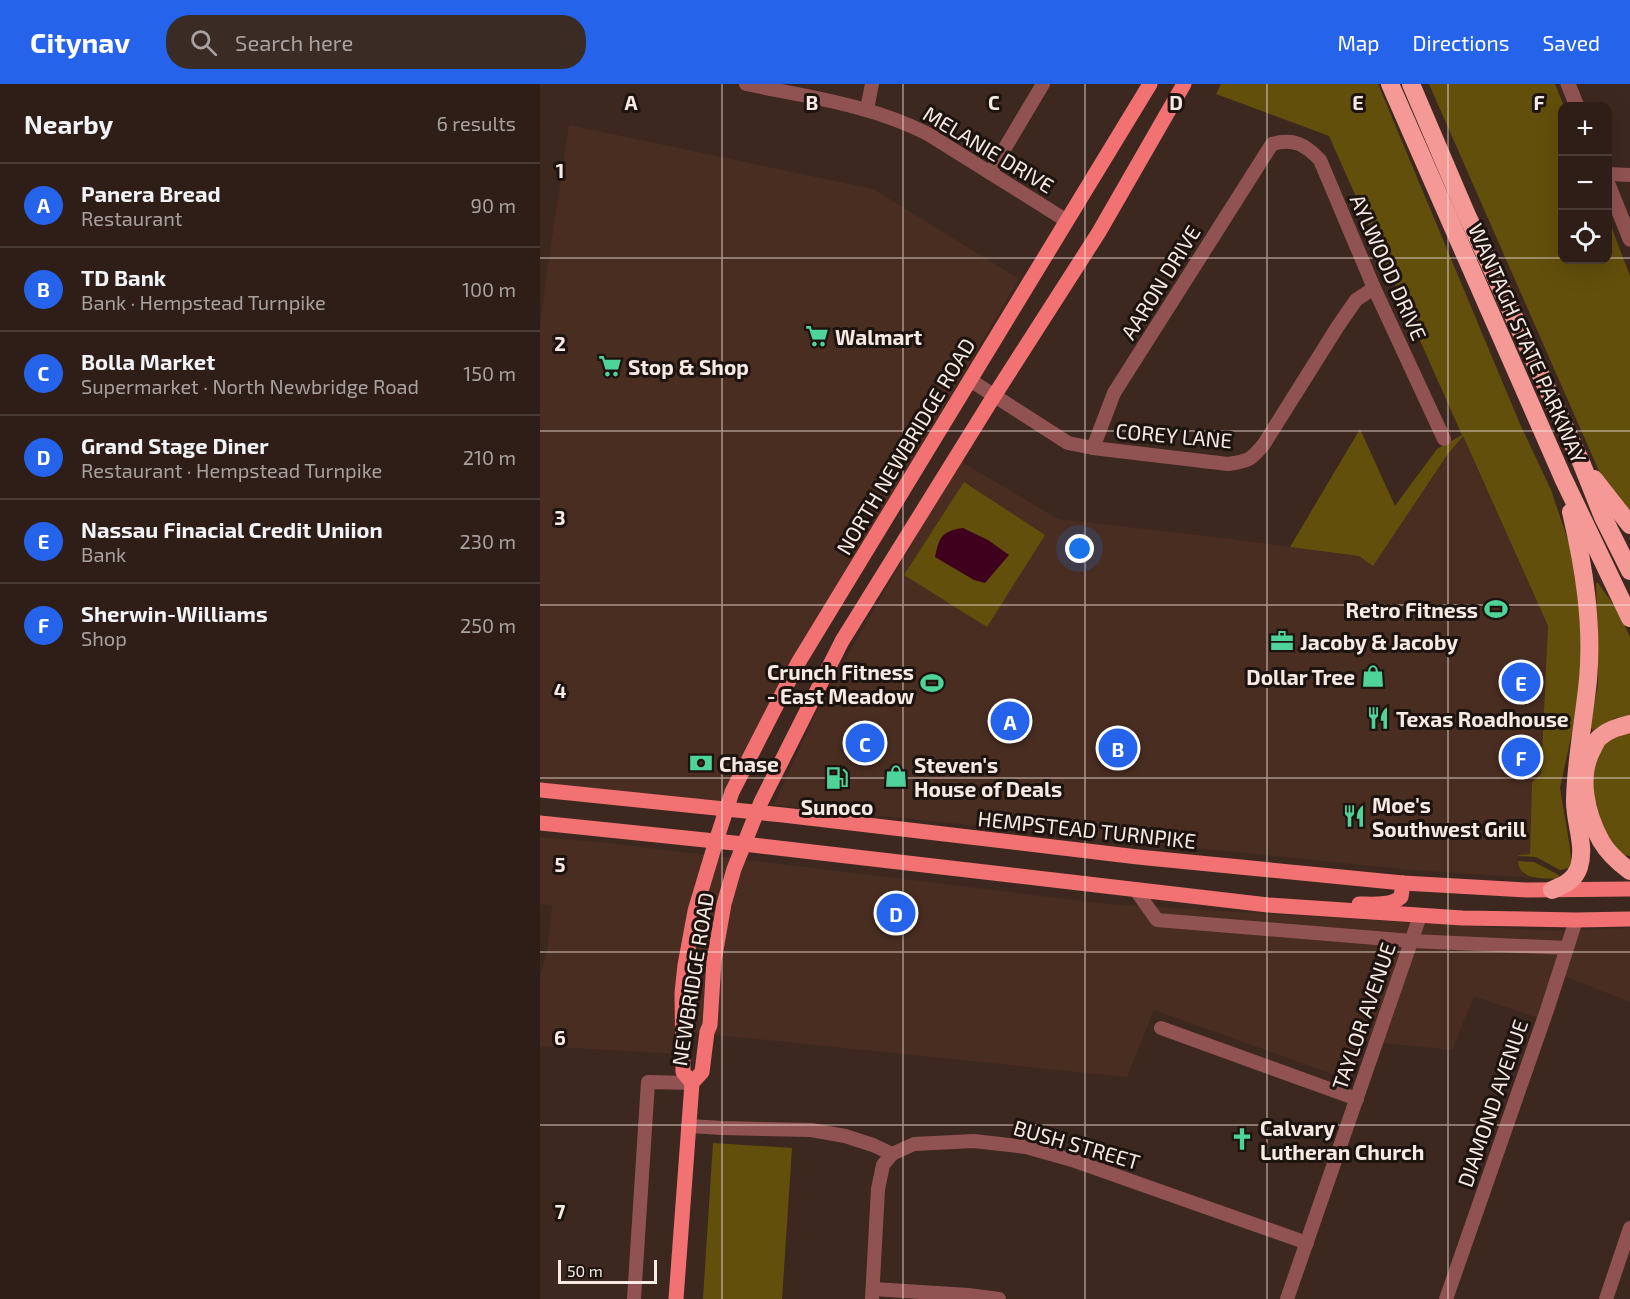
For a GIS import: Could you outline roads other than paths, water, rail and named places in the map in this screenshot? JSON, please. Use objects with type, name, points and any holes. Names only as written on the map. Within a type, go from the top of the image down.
[{"type":"highway","name":"WANTAGH STATE PARKWAY","points":[[1390,84],[1563,478],[1630,618]]},
{"type":"highway","name":"WANTAGH STATE PARKWAY","points":[[1411,84],[1466,213],[1581,462],[1603,517],[1630,571]]},
{"type":"highway","points":[[1581,462],[1630,525]]},
{"type":"highway","points":[[1552,890],[1570,881],[1580,863],[1575,801],[1589,650],[1586,586],[1563,478]]},
{"type":"highway","points":[[1630,724],[1613,729],[1599,738],[1590,754],[1584,773],[1585,795],[1593,826],[1602,843],[1617,861],[1630,871]]},
{"type":"main road","name":"NORTH NEWBRIDGE ROAD","points":[[716,841],[732,792],[790,676],[1150,84]]},
{"type":"main road","points":[[757,812],[842,641],[1099,232],[1184,84]]},
{"type":"main road","points":[[887,516],[909,533]]},
{"type":"main road","name":"HEMPSTEAD TURNPIKE","points":[[540,790],[757,812],[1138,857],[1402,883],[1552,890],[1630,890]]},
{"type":"main road","name":"NEWBRIDGE ROAD","points":[[676,1299],[692,1083],[702,1072],[710,1024],[714,961],[724,904],[734,868],[757,812]]},
{"type":"main road","points":[[540,823],[744,844],[1268,905],[1488,919],[1630,919]]},
{"type":"main road","name":"NEWBRIDGE ROAD","points":[[692,1083],[683,1072],[682,993],[694,911],[716,841]]},
{"type":"main road","points":[[1268,905],[1385,903],[1400,899],[1402,883]]},
{"type":"street","name":"MELANIE DRIVE","points":[[746,84],[867,109],[907,123],[1067,221]]},
{"type":"street","points":[[867,109],[872,84]]},
{"type":"street","points":[[990,173],[1043,84]]},
{"type":"street","points":[[1568,84],[1575,102]]},
{"type":"street","name":"AYLWOOD DRIVE","points":[[1272,144],[1284,141],[1300,144],[1320,160],[1374,288],[1444,440]]},
{"type":"street","name":"AARON DRIVE","points":[[1093,448],[1114,393],[1272,144]]},
{"type":"street","points":[[1612,174],[1630,175]]},
{"type":"street","points":[[1612,194],[1630,239]]},
{"type":"street","name":"COREY LANE","points":[[970,380],[1068,443],[1228,464],[1245,462],[1255,456],[1264,444],[1356,300],[1374,288]]},
{"type":"street","points":[[1135,889],[1157,920],[1412,941],[1567,948]]},
{"type":"street","name":"TAYLOR AVENUE","points":[[1287,1299],[1420,916]]},
{"type":"street","name":"DIAMOND AVENUE","points":[[1446,1299],[1576,920]]},
{"type":"street","points":[[1161,1028],[1357,1099]]},
{"type":"street","name":"NEWBRIDGE ROAD","points":[[634,1299],[648,1082],[692,1083]]},
{"type":"street","points":[[688,1126],[811,1130],[845,1136],[892,1154],[883,1165],[878,1188],[872,1294],[968,1295],[999,1299]]},
{"type":"street","name":"BUSH STREET","points":[[892,1154],[914,1144],[974,1141],[1026,1147],[1072,1160],[1307,1243]]},
{"type":"street","points":[[1606,1299],[1630,1228]]},
{"type":"place","name":"Walmart","points":[[817,336]]},
{"type":"place","name":"Stop & Shop","points":[[610,366]]},
{"type":"place","name":"Retro Fitness","points":[[1496,609]]},
{"type":"place","name":"Jacoby & Jacoby","points":[[1282,641]]},
{"type":"place","name":"Dollar Tree","points":[[1373,676]]},
{"type":"place","name":"Nassau Finacial Credit Uniion","points":[[1521,682]]},
{"type":"place","name":"Crunch Fitness - East Meadow","points":[[932,683]]},
{"type":"place","name":"Texas Roadhouse","points":[[1378,718]]},
{"type":"place","name":"Panera Bread","points":[[1010,721]]},
{"type":"place","name":"Bolla Market","points":[[865,743]]},
{"type":"place","name":"TD Bank","points":[[1118,748]]},
{"type":"place","name":"Sherwin-Williams","points":[[1521,757]]},
{"type":"place","name":"Chase","points":[[701,763]]},
{"type":"place","name":"Steven's House of Deals","points":[[896,776]]},
{"type":"place","name":"Sunoco","points":[[837,778]]},
{"type":"place","name":"Moe's Southwest Grill","points":[[1354,816]]},
{"type":"place","name":"Grand Stage Diner","points":[[896,913]]},
{"type":"place","name":"Calvary Lutheran Church","points":[[1242,1139]]}]
